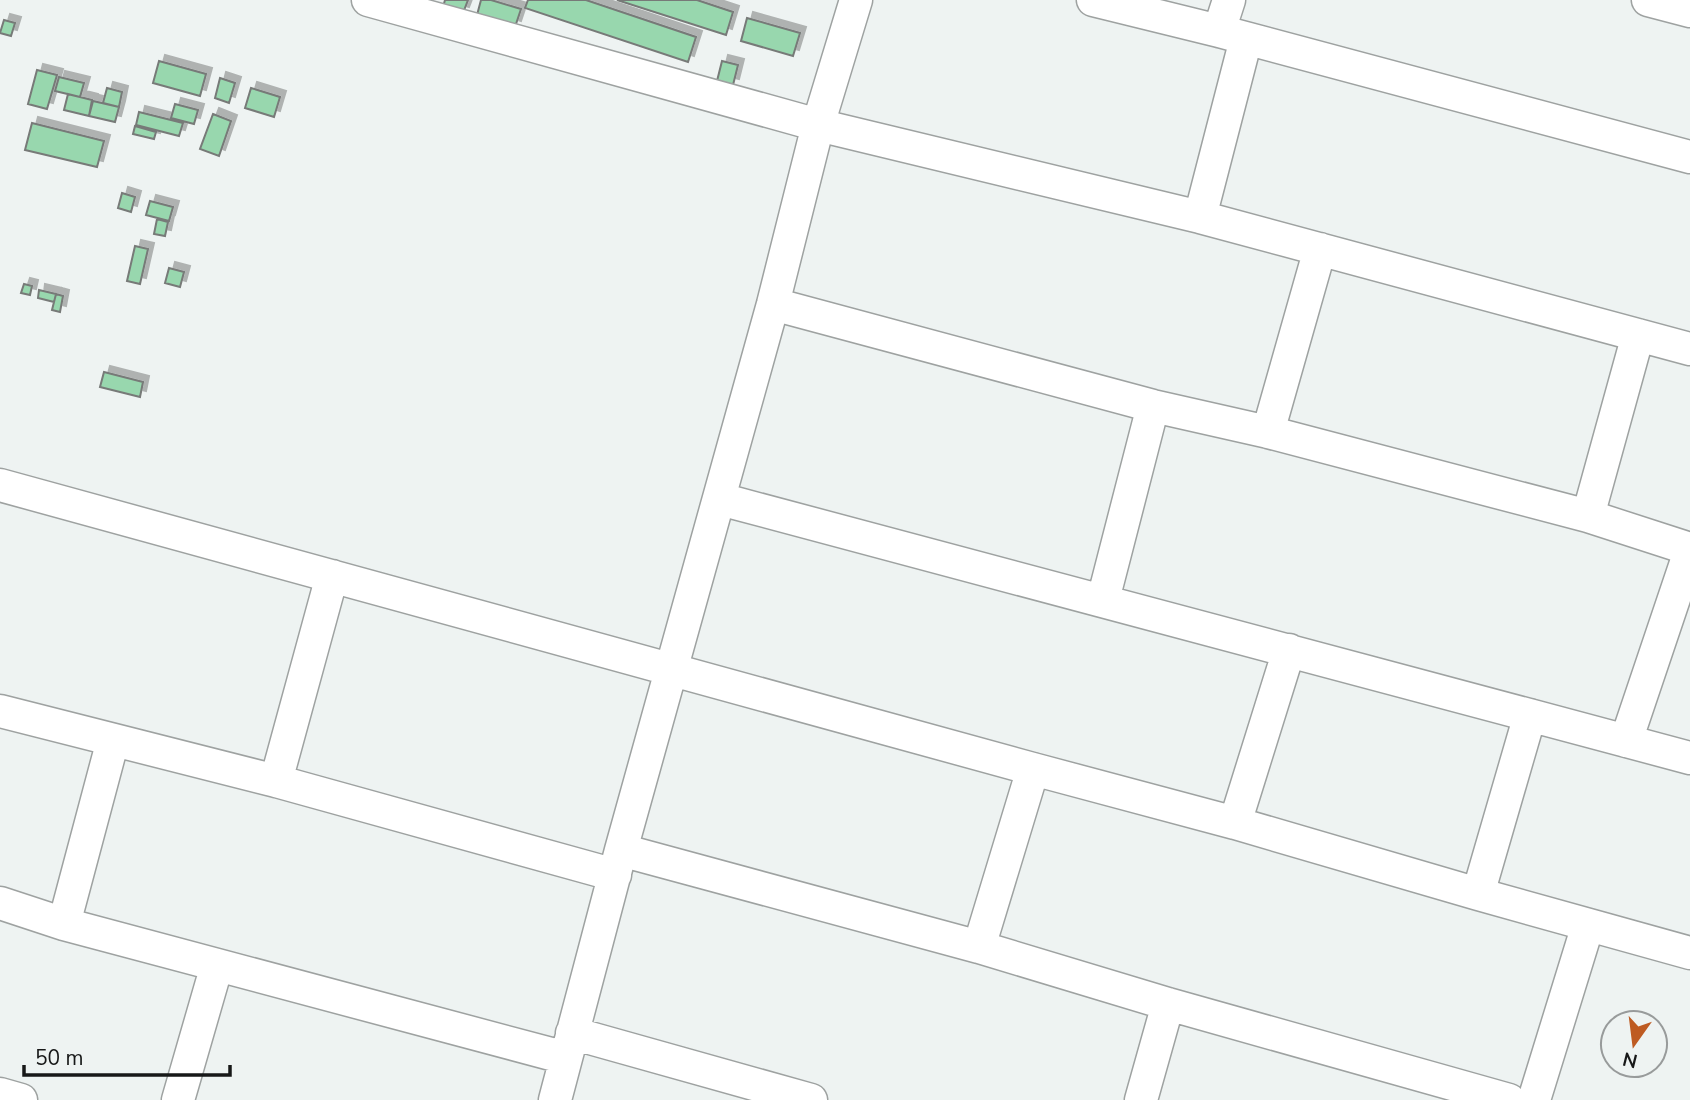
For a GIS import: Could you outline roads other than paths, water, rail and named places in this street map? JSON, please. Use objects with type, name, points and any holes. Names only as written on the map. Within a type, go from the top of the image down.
[{"type":"street","points":[[368,0],[818,125],[1199,217],[1690,349]]},
{"type":"street","points":[[555,1100],[773,304],[818,125],[856,0]]},
{"type":"street","points":[[1093,0],[1690,157]]},
{"type":"street","points":[[1199,217],[1233,35],[1229,0]]},
{"type":"street","points":[[1648,0],[1690,11]]},
{"type":"street","points":[[1268,432],[1320,249]]},
{"type":"street","points":[[773,304],[1153,406],[1268,432],[1588,516],[1690,550],[1626,741]]},
{"type":"street","points":[[1588,516],[1638,335]]},
{"type":"street","points":[[1103,600],[1153,406]]},
{"type":"street","points":[[0,485],[1234,823],[1690,953]]},
{"type":"street","points":[[720,499],[1690,758]]},
{"type":"street","points":[[276,781],[332,576]]},
{"type":"street","points":[[1234,823],[1289,650]]},
{"type":"street","points":[[0,711],[276,781],[979,947],[1168,1004],[1422,1088],[1509,1100]]},
{"type":"street","points":[[1478,894],[1530,715]]},
{"type":"street","points":[[64,924],[113,740]]},
{"type":"street","points":[[979,947],[1033,769]]},
{"type":"street","points":[[0,903],[64,924],[217,965],[811,1100]]},
{"type":"street","points":[[1534,1100],[1588,925]]},
{"type":"street","points":[[178,1100],[217,965]]},
{"type":"street","points":[[1141,1100],[1168,1004]]},
{"type":"street","points":[[0,1094],[21,1100]]}]
